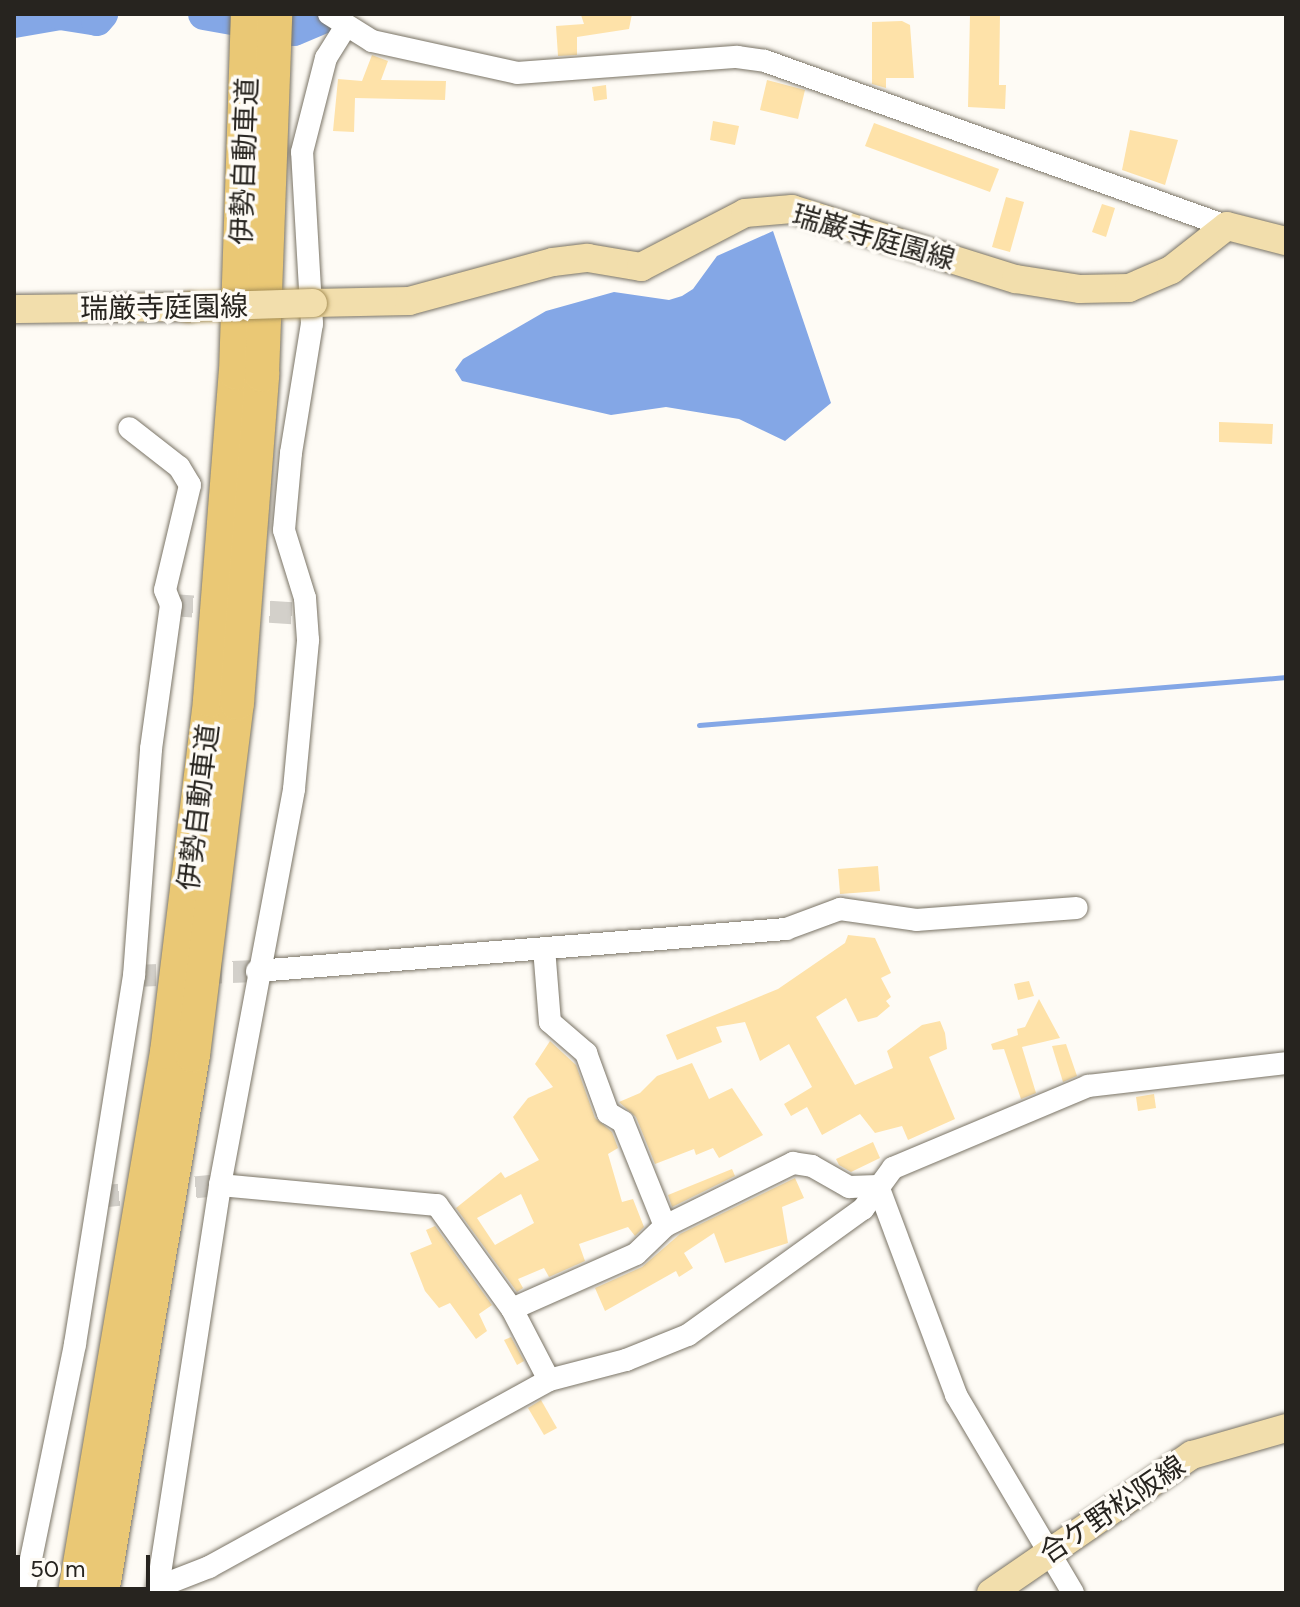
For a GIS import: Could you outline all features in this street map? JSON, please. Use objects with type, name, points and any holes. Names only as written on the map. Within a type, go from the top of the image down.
[{"type":"highway","name":"伊勢自動車道","points":[[102,1593],[193,1055],[237,703],[262,375],[261,59],[248,14]]},
{"type":"highway","name":"伊勢自動車道","points":[[75,1593],[167,1052],[209,715],[261,59],[275,14]]},
{"type":"main road","name":"瑞巌寺庭園線","points":[[313,303],[409,301],[553,262],[588,258],[641,267],[745,213],[792,209],[1016,279],[1080,289],[1129,288],[1171,270],[1227,226]]},
{"type":"main road","points":[[1227,226],[1286,241]]},
{"type":"main road","name":"瑞厳寺庭園線","points":[[14,309],[313,303]]},
{"type":"main road","name":"合ケ野松阪線","points":[[991,1593],[1192,1455],[1286,1428]]},
{"type":"street","points":[[158,1590],[220,1185],[257,971],[294,789],[308,640],[305,598],[284,530],[313,303],[302,152],[337,20],[372,41],[517,73],[708,59],[765,61],[1227,226]]},
{"type":"street","points":[[24,1593],[75,1344],[134,976],[151,749],[171,605],[165,590],[190,485],[179,467],[129,428]]},
{"type":"street","points":[[257,971],[786,929],[840,909],[916,920],[1077,908]]},
{"type":"street","points":[[544,948],[550,1022],[586,1053],[608,1113],[623,1122],[665,1226]]},
{"type":"street","points":[[158,1590],[209,1567],[549,1380],[626,1360],[688,1335],[863,1209],[893,1168],[1088,1086],[1286,1063]]},
{"type":"street","points":[[512,1309],[636,1254],[665,1226],[793,1163],[812,1166],[849,1187],[878,1186]]},
{"type":"street","points":[[220,1185],[437,1205],[512,1309],[549,1380]]},
{"type":"street","points":[[878,1186],[956,1395],[1051,1550],[1073,1593]]},
{"type":"water","points":[[773,231],[831,403],[785,441],[739,419],[666,407],[611,415],[462,381],[455,370],[463,359],[546,311],[614,292],[669,300],[682,296],[693,289],[717,256]]},
{"type":"building","points":[[632,14],[629,29],[577,37],[577,55],[558,56],[556,26],[584,24],[581,15]]},
{"type":"building","points":[[970,14],[1000,14],[999,85],[1006,85],[1005,109],[968,107]]},
{"type":"building","points":[[902,21],[910,25],[914,78],[886,78],[886,88],[872,84],[872,22]]},
{"type":"building","points":[[372,55],[388,61],[381,80],[446,81],[445,100],[355,98],[354,132],[333,131],[338,79],[362,81]]},
{"type":"building","points":[[767,80],[805,90],[798,119],[760,110]]},
{"type":"building","points":[[606,85],[607,99],[594,101],[592,87]]},
{"type":"building","points":[[713,121],[739,126],[735,145],[710,140]]},
{"type":"building","points":[[874,123],[999,169],[990,192],[865,146]]},
{"type":"building","points":[[1130,130],[1178,140],[1165,185],[1122,170]]},
{"type":"building","points":[[1006,197],[1024,202],[1010,252],[992,247]]},
{"type":"building","points":[[1102,204],[1115,208],[1106,237],[1092,232]]},
{"type":"building","points":[[1219,422],[1273,424],[1272,444],[1219,442]]},
{"type":"building","points":[[878,866],[880,891],[840,894],[838,869]]},
{"type":"building","points":[[848,935],[875,938],[891,973],[881,978],[891,997],[886,1001],[890,1006],[877,1017],[858,1022],[846,998],[816,1017],[855,1085],[893,1068],[887,1051],[922,1025],[940,1021],[945,1033],[947,1049],[929,1057],[955,1119],[908,1140],[902,1126],[875,1133],[860,1114],[822,1135],[807,1107],[791,1116],[784,1104],[812,1087],[789,1044],[760,1061],[745,1022],[716,1027],[722,1042],[677,1060],[666,1035],[778,989],[845,943]]},
{"type":"building","points":[[1029,981],[1034,996],[1018,1000],[1014,984]]},
{"type":"building","points":[[1039,999],[1060,1038],[1022,1047],[1036,1093],[1021,1099],[1004,1049],[993,1050],[991,1044],[1018,1035],[1017,1029],[1025,1027]]},
{"type":"building","points":[[550,1041],[576,1065],[595,1118],[612,1132],[618,1148],[608,1154],[622,1202],[633,1199],[644,1227],[635,1236],[628,1227],[579,1244],[585,1261],[549,1277],[544,1268],[518,1279],[523,1288],[517,1292],[456,1208],[501,1172],[505,1178],[539,1160],[513,1117],[528,1098],[553,1087],[535,1064]],"holes":[[[521,1194],[534,1223],[495,1245],[477,1218]]]},
{"type":"building","points":[[1066,1044],[1077,1076],[1063,1082],[1052,1046]]},
{"type":"building","points":[[692,1063],[709,1099],[732,1088],[763,1135],[719,1158],[713,1148],[696,1155],[694,1149],[655,1164],[636,1117],[619,1102],[640,1093],[657,1076]]},
{"type":"building","points":[[1154,1094],[1156,1108],[1138,1111],[1136,1097]]},
{"type":"building","points":[[873,1142],[880,1158],[851,1172],[839,1165],[836,1159]]},
{"type":"building","points":[[732,1169],[735,1176],[672,1207],[668,1195]]},
{"type":"building","points":[[795,1178],[804,1198],[782,1207],[788,1243],[725,1263],[714,1233],[684,1253],[693,1268],[679,1277],[676,1271],[605,1311],[595,1288],[642,1267],[680,1234]]},
{"type":"building","points":[[435,1226],[492,1305],[479,1314],[487,1331],[476,1339],[450,1303],[439,1308],[425,1291],[410,1253],[432,1244],[426,1230]]},
{"type":"building","points":[[511,1337],[524,1361],[517,1365],[504,1340]]},
{"type":"building","points":[[541,1400],[557,1428],[544,1435],[528,1408]]},
{"type":"waterway","points":[[14,22],[60,14],[97,20],[102,14]]},
{"type":"waterway","points":[[204,14],[294,30],[332,14]]},
{"type":"waterway","points":[[699,725],[1286,677]]},
{"type":"tunnel","points":[[171,605],[304,614]]},
{"type":"tunnel","points":[[134,976],[257,971]]},
{"type":"tunnel","points":[[97,1197],[220,1185]]}]
